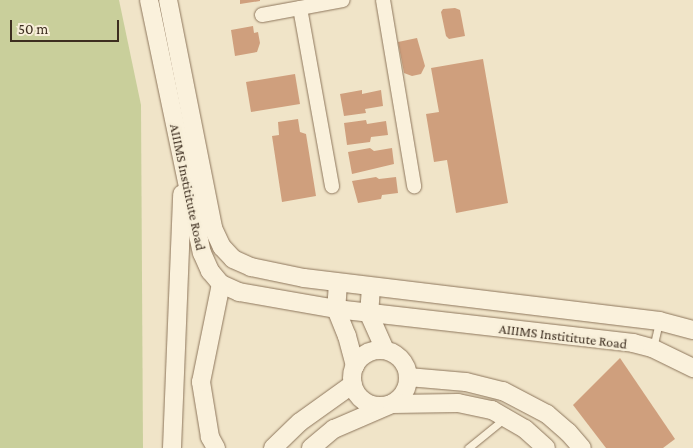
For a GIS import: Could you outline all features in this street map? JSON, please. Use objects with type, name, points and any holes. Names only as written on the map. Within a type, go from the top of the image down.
[{"type":"street","name":"AIIIMS Instititute Road","points":[[148,0],[202,253],[210,271],[221,284],[239,292],[369,314],[633,344],[652,348],[693,368]]},
{"type":"street","name":"AIIIMS Instititute Road","points":[[168,0],[214,228],[222,247],[233,259],[251,267],[338,283],[659,321],[693,330]]},
{"type":"street","points":[[262,15],[342,0]]},
{"type":"street","points":[[383,0],[414,186]]},
{"type":"street","points":[[300,8],[332,186]]},
{"type":"street","points":[[172,448],[184,166]]},
{"type":"street","points":[[338,283],[336,309],[355,366],[353,384],[362,399],[370,404],[379,406],[392,404],[458,403],[492,410],[525,429],[546,448]]},
{"type":"street","points":[[216,448],[210,437],[201,382],[221,284]]},
{"type":"street","points":[[310,448],[334,429],[392,404],[403,394],[408,377],[401,360],[385,350],[369,314],[371,288]]},
{"type":"street","points":[[355,366],[368,353],[385,350]]},
{"type":"street","points":[[408,377],[466,382],[503,391],[524,400],[547,414],[575,444]]},
{"type":"street","points":[[273,448],[300,422],[353,384]]},
{"type":"lane","points":[[652,348],[659,321]]},
{"type":"lane","points":[[468,448],[506,417]]},
{"type":"green space","points":[[0,0],[119,0],[141,105],[143,448],[0,448]]},
{"type":"building","points":[[240,0],[260,0],[260,1],[240,4]]},
{"type":"building","points":[[455,8],[460,10],[465,36],[449,39],[446,36],[441,12],[443,9]]},
{"type":"building","points":[[253,26],[254,33],[258,32],[260,43],[257,52],[235,56],[231,30]]},
{"type":"building","points":[[417,38],[425,66],[421,74],[412,76],[404,73],[398,42]]},
{"type":"building","points":[[483,59],[508,203],[456,213],[447,160],[434,162],[426,114],[439,112],[431,68]]},
{"type":"building","points":[[295,74],[300,104],[251,112],[246,82]]},
{"type":"building","points":[[362,90],[362,94],[381,90],[383,106],[365,109],[366,113],[344,116],[340,94]]},
{"type":"building","points":[[298,119],[300,132],[306,134],[316,196],[282,202],[272,136],[279,135],[278,122]]},
{"type":"building","points":[[366,120],[367,124],[386,121],[388,135],[371,137],[370,142],[347,145],[344,123]]},
{"type":"building","points":[[370,148],[374,151],[392,148],[394,164],[352,174],[348,152]]},
{"type":"building","points":[[376,177],[379,179],[396,177],[398,193],[382,195],[381,199],[358,203],[352,181]]},
{"type":"building","points":[[620,358],[675,439],[663,448],[606,448],[573,405]]}]
